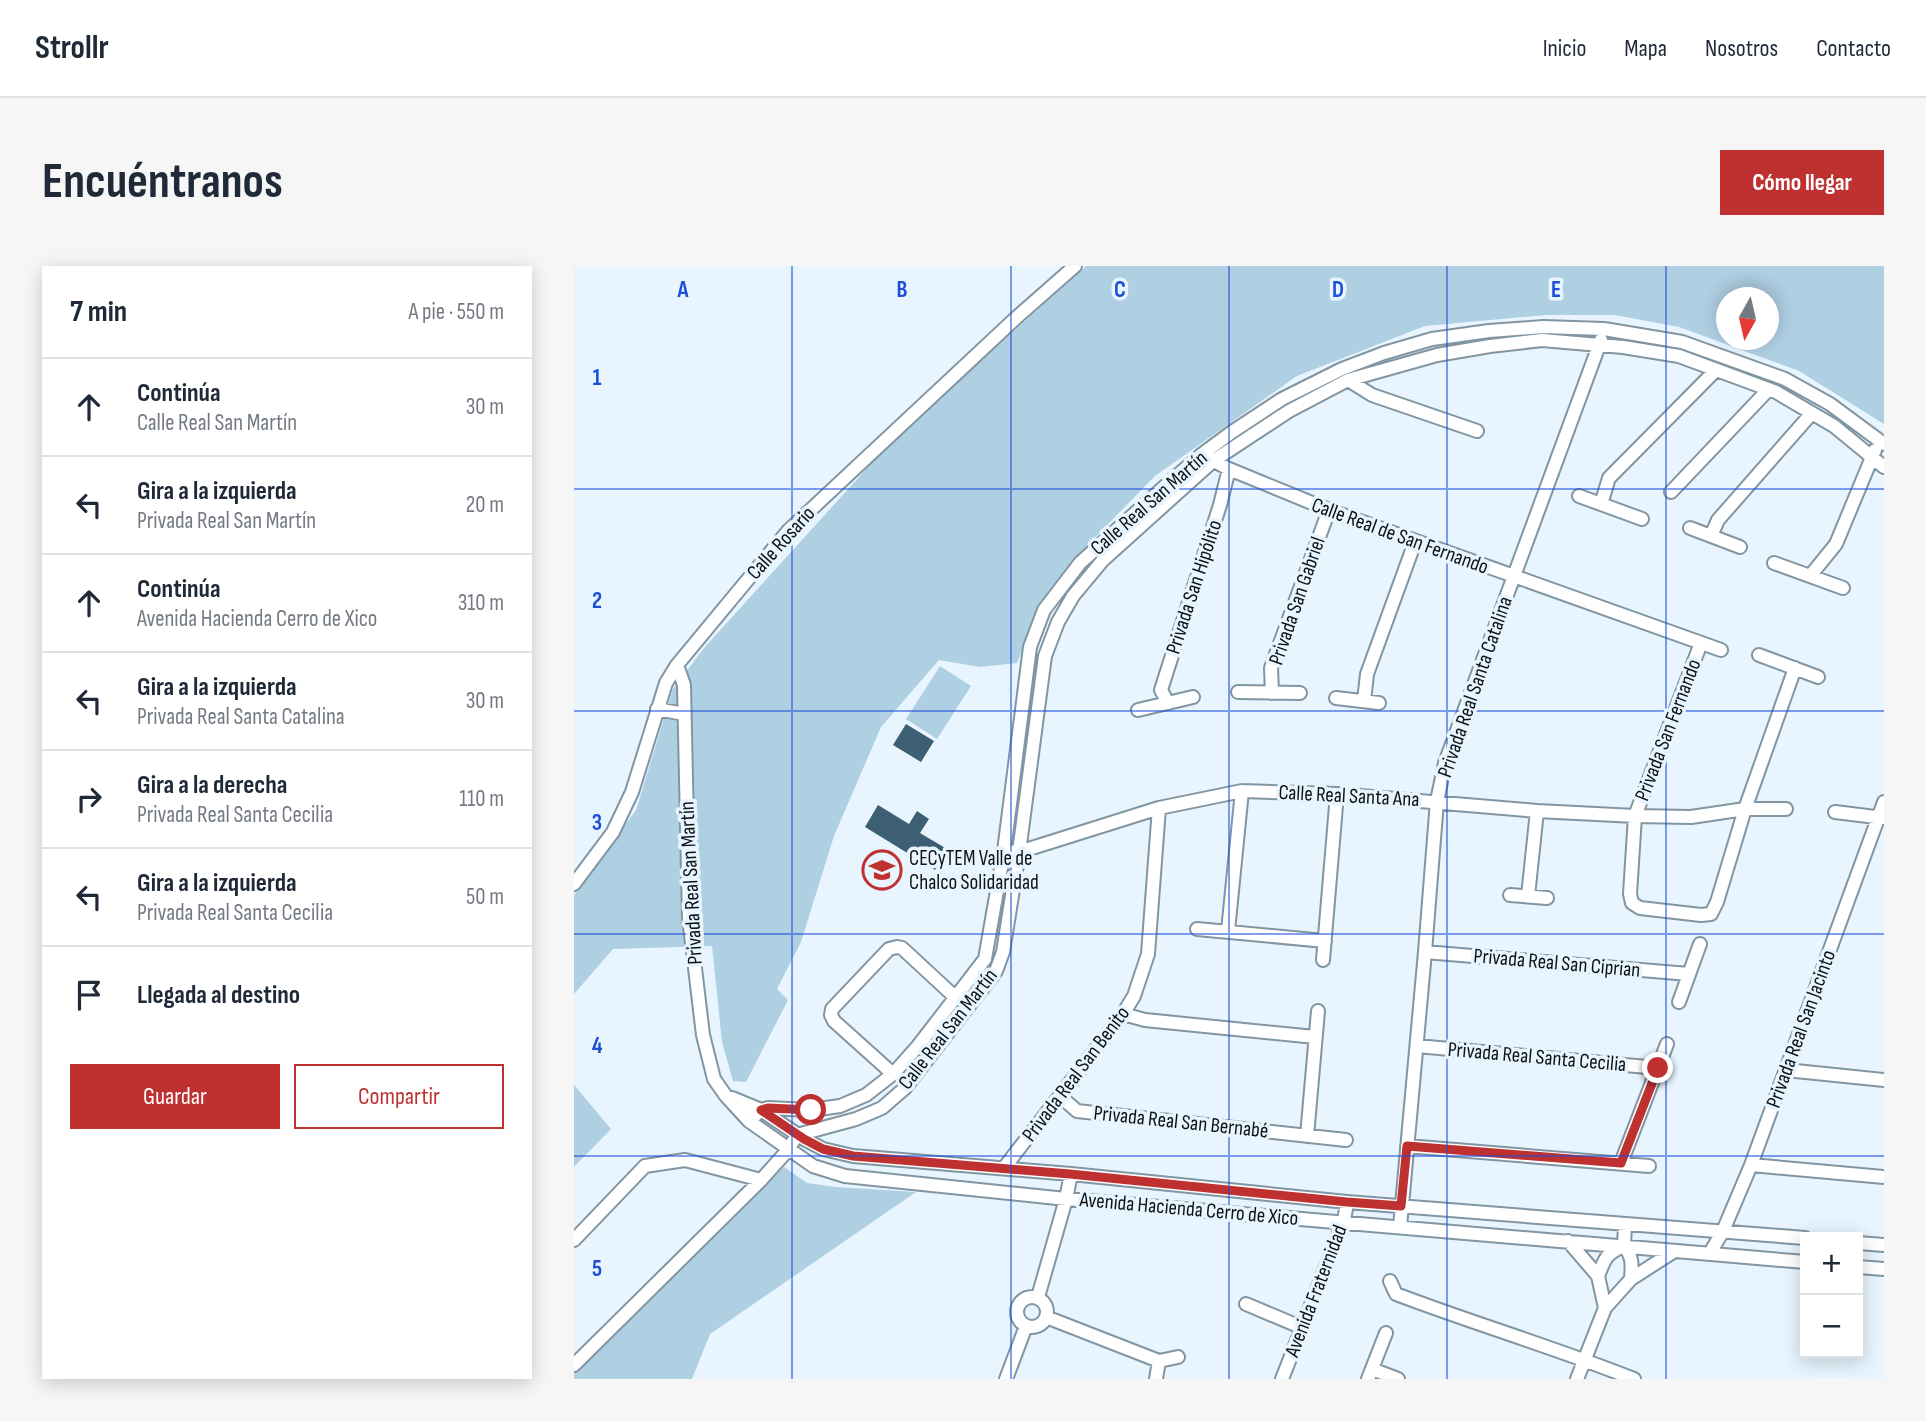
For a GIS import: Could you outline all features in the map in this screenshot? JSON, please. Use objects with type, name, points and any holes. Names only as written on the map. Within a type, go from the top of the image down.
[{"type":"street","name":"Calle Rosario","points":[[574,884],[612,832],[632,792],[666,683],[677,665],[788,531],[1075,266]]},
{"type":"street","name":"Calle Real San Martín","points":[[797,1135],[856,1119],[882,1108],[905,1088],[996,971],[1003,952],[1019,852],[1045,656],[1058,622],[1073,596],[1103,560],[1232,432],[1282,400],[1342,369],[1432,339],[1543,327],[1604,330],[1682,342],[1785,379],[1830,404],[1882,442]]},
{"type":"street","name":"Privada Real Santa Catalina","points":[[1400,1227],[1437,801],[1445,763],[1604,330]]},
{"type":"street","name":"Calle Real San Martín","points":[[761,1110],[811,1110],[840,1106],[866,1095],[893,1074],[956,998],[985,959],[1004,851],[1030,648],[1044,610],[1080,563],[1207,458],[1289,411],[1348,380],[1437,355],[1542,340],[1623,347],[1679,356],[1769,389],[1834,426],[1884,467]]},
{"type":"street","points":[[1601,504],[1609,478],[1716,370]]},
{"type":"street","points":[[1348,380],[1372,395],[1477,431]]},
{"type":"street","points":[[1671,492],[1769,389]]},
{"type":"street","points":[[1711,536],[1718,520],[1812,413]]},
{"type":"street","points":[[1810,576],[1836,544],[1871,456],[1882,442]]},
{"type":"street","name":"Calle Real de San Fernando","points":[[1207,458],[1329,510],[1721,650]]},
{"type":"street","name":"Privada San Hipólito","points":[[1168,703],[1161,690],[1229,469]]},
{"type":"street","points":[[1579,496],[1642,519]]},
{"type":"street","name":"Privada San Gabriel","points":[[1272,692],[1271,668],[1329,510]]},
{"type":"street","points":[[1690,528],[1740,547]]},
{"type":"street","points":[[1364,701],[1367,674],[1415,542]]},
{"type":"street","points":[[1774,563],[1843,588]]},
{"type":"street","name":"Privada San Fernando","points":[[1701,643],[1636,816],[1630,894],[1632,903],[1640,908],[1711,915],[1745,809]]},
{"type":"street","points":[[1759,655],[1818,677]]},
{"type":"street","name":"Privada Real San Martín","points":[[677,665],[684,685],[691,931],[703,1035],[714,1079],[726,1096],[750,1121],[788,1150]]},
{"type":"street","points":[[1745,809],[1795,668]]},
{"type":"street","points":[[1238,692],[1300,693]]},
{"type":"street","points":[[1138,710],[1193,698]]},
{"type":"street","points":[[1336,698],[1379,703]]},
{"type":"street","points":[[657,709],[684,714]]},
{"type":"street","points":[[1228,932],[1242,791]]},
{"type":"street","name":"Calle Real Santa Ana","points":[[1004,851],[1019,852],[1159,808],[1242,791],[1337,794],[1537,811],[1636,816],[1690,817],[1745,809],[1786,810]]},
{"type":"street","points":[[1323,960],[1337,794]]},
{"type":"street","name":"Privada Real San Jacinto","points":[[1710,1253],[1723,1231],[1751,1165],[1881,817],[1884,802]]},
{"type":"street","name":"Privada Real San Benito","points":[[1004,1168],[1061,1097],[1134,996],[1148,954],[1159,808]]},
{"type":"street","points":[[1528,896],[1537,811]]},
{"type":"street","points":[[1835,812],[1881,817]]},
{"type":"street","points":[[1510,894],[1547,898]]},
{"type":"street","points":[[1197,929],[1325,941]]},
{"type":"street","points":[[1679,1002],[1700,944]]},
{"type":"street","points":[[893,1074],[834,1021],[832,1009],[889,949],[897,947],[902,948],[956,998]]},
{"type":"street","name":"Privada Real San Ciprian","points":[[1425,952],[1689,974]]},
{"type":"street","points":[[1307,1136],[1318,1011]]},
{"type":"street","points":[[1123,1014],[1146,1020],[1315,1037]]},
{"type":"street","name":"Privada Real Santa Cecilia","points":[[1621,1163],[1667,1044]]},
{"type":"street","name":"Privada Real Santa Cecilia","points":[[1417,1046],[1658,1068]]},
{"type":"street","points":[[1786,1070],[1884,1080]]},
{"type":"street","points":[[574,1365],[761,1180],[788,1150],[797,1135],[761,1110],[726,1096]]},
{"type":"street","name":"Privada Real San Bernabé","points":[[1061,1097],[1077,1111],[1346,1140]]},
{"type":"street","points":[[750,1121],[761,1110]]},
{"type":"street","name":"Avenida Hacienda Cerro de Xico","points":[[797,1135],[823,1149],[853,1156],[1070,1174],[1347,1202],[1800,1238]]},
{"type":"street","points":[[1407,1146],[1649,1166]]},
{"type":"street","name":"Avenida Hacienda Cerro de Xico","points":[[788,1150],[813,1166],[845,1177],[1066,1199],[1800,1262]]},
{"type":"street","points":[[574,1240],[645,1166],[685,1160],[761,1180]]},
{"type":"street","points":[[1751,1165],[1884,1177]]},
{"type":"street","points":[[1038,1297],[1066,1199],[1070,1174]]},
{"type":"street","name":"Avenida Fraternidad","points":[[1282,1379],[1344,1222],[1347,1202]]},
{"type":"street","points":[[1625,1225],[1624,1246],[1631,1255],[1631,1279]]},
{"type":"street","points":[[1568,1241],[1598,1276],[1605,1308]]},
{"type":"street","points":[[1863,1243],[1884,1245]]},
{"type":"street","points":[[1598,1276],[1611,1251],[1624,1246]]},
{"type":"street","points":[[1577,1379],[1605,1308],[1631,1279],[1673,1251]]},
{"type":"street","points":[[1863,1267],[1884,1269]]},
{"type":"street","points":[[1390,1281],[1396,1294],[1585,1359],[1634,1379]]},
{"type":"street","points":[[1026,1297],[1038,1297],[1046,1305],[1046,1317],[1038,1326],[1026,1326],[1018,1318],[1017,1306],[1026,1297]]},
{"type":"street","points":[[1246,1304],[1303,1328]]},
{"type":"street","points":[[1046,1317],[1159,1361],[1178,1357]]},
{"type":"street","points":[[1006,1379],[1026,1326]]},
{"type":"street","points":[[1386,1333],[1370,1374],[1398,1379]]},
{"type":"street","points":[[1156,1379],[1159,1361]]},
{"type":"shaded area","points":[[1086,266],[1884,266],[1884,424],[1799,371],[1742,350],[1779,350],[1779,287],[1716,287],[1716,341],[1679,327],[1615,315],[1546,315],[1425,326],[1297,376],[1155,476],[1078,555],[1038,607],[1017,663],[980,667],[939,660],[881,727],[834,836],[801,942],[777,989],[788,1000],[746,1082],[733,1081],[722,1042],[712,946],[613,949],[574,994],[574,895],[636,810],[673,689],[704,648],[889,444]]},
{"type":"shaded area","points":[[940,666],[971,686],[937,739],[906,719]]},
{"type":"shaded area","points":[[574,1085],[611,1129],[574,1167]]},
{"type":"shaded area","points":[[784,1167],[807,1183],[916,1192],[710,1334],[692,1379],[574,1379],[574,1370]]},
{"type":"building","points":[[906,724],[934,741],[921,762],[893,745]]},
{"type":"building","points":[[878,805],[909,824],[917,811],[929,819],[920,833],[947,849],[935,870],[865,827]]},
{"type":"place","name":"CECyTEM Valle de Chalco Solidaridad","points":[[882,870]]},
{"type":"route","points":[[811,1110],[761,1110],[823,1149],[853,1156],[1401,1206],[1407,1146],[1621,1163],[1658,1068]]}]
